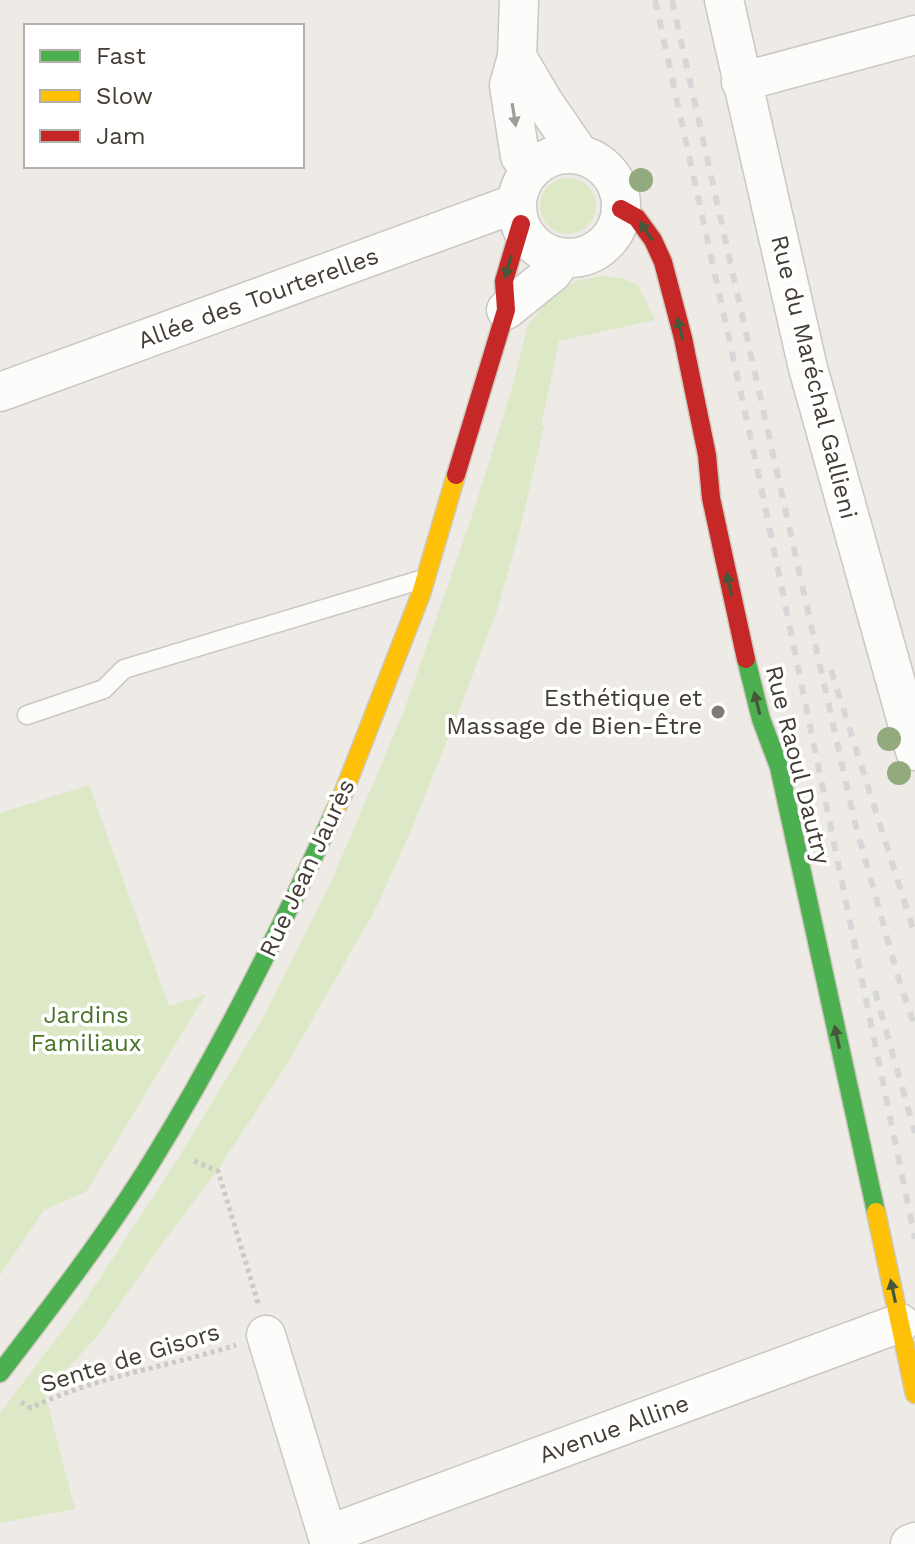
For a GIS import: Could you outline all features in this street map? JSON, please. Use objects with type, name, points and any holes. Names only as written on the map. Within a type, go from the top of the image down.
[{"type":"street","points":[[519,0],[517,57],[509,85],[520,156],[523,200],[527,237],[550,254],[563,258],[580,257],[596,251],[609,240],[621,209],[620,197],[610,174],[597,162],[580,155],[566,154],[540,163],[523,200]]},
{"type":"street","name":"Rue du Maréchal Gallieni","points":[[724,0],[808,368],[903,664],[915,751]]},
{"type":"street","points":[[741,82],[915,35]]},
{"type":"street","points":[[517,57],[580,155]]},
{"type":"street","name":"Rue Jean Jaurès","points":[[0,1373],[70,1283],[151,1163],[220,1046],[288,913],[343,794],[426,578],[506,310],[504,281],[523,200]]},
{"type":"street","name":"Allée des Tourterelles","points":[[0,392],[523,200]]},
{"type":"street","name":"Rue Raoul Dautry","points":[[621,209],[637,218],[653,240],[663,262],[683,338],[707,455],[711,498],[722,551],[761,719],[779,767],[915,1394]]},
{"type":"street","points":[[506,310],[552,273],[563,258]]},
{"type":"street","name":"Avenue Alline","points":[[266,1335],[328,1539],[900,1323]]},
{"type":"lane","points":[[27,715],[104,689],[124,669],[426,578]]},
{"type":"path","points":[[189,1159],[218,1171],[266,1335]]},
{"type":"path","name":"Sente de Gisors","points":[[19,1401],[31,1408],[81,1387],[209,1354],[266,1335]]},
{"type":"green space","points":[[568,178],[588,186],[596,206],[588,226],[568,234],[548,226],[540,206],[548,186]]},
{"type":"green space","points":[[601,276],[621,278],[638,285],[655,320],[559,341],[541,426],[544,426],[519,534],[497,610],[410,833],[376,908],[286,1066],[220,1166],[98,1335],[45,1394],[75,1509],[0,1523],[0,1413],[87,1298],[177,1160],[260,1023],[332,880],[404,711],[472,516],[528,325],[554,293],[577,281]]},
{"type":"green space","name":"Jardins Familiaux","points":[[89,785],[169,1006],[206,994],[86,1192],[44,1210],[0,1275],[0,813]]},
{"type":"railway","points":[[655,0],[757,467],[915,1239]]},
{"type":"railway","points":[[672,0],[855,823],[915,1028]]},
{"type":"railway","points":[[831,670],[915,935]]},
{"type":"railway","points":[[875,991],[915,1133]]},
{"type":"traffic: fast","points":[[746,659],[761,719],[779,767],[876,1212]]},
{"type":"traffic: fast","points":[[0,1373],[98,1242],[177,1119],[247,992],[332,817]]},
{"type":"traffic: slow","points":[[332,817],[421,594],[456,475]]},
{"type":"traffic: slow","points":[[876,1212],[915,1394]]},
{"type":"traffic: jam","points":[[621,209],[637,218],[653,240],[663,262],[683,338],[707,455],[711,498],[746,659]]},
{"type":"traffic: jam","points":[[456,475],[506,310],[504,281],[521,224]]},
{"type":"place","name":"Esthétique et Massage de Bien-Être","points":[[718,712]]}]
